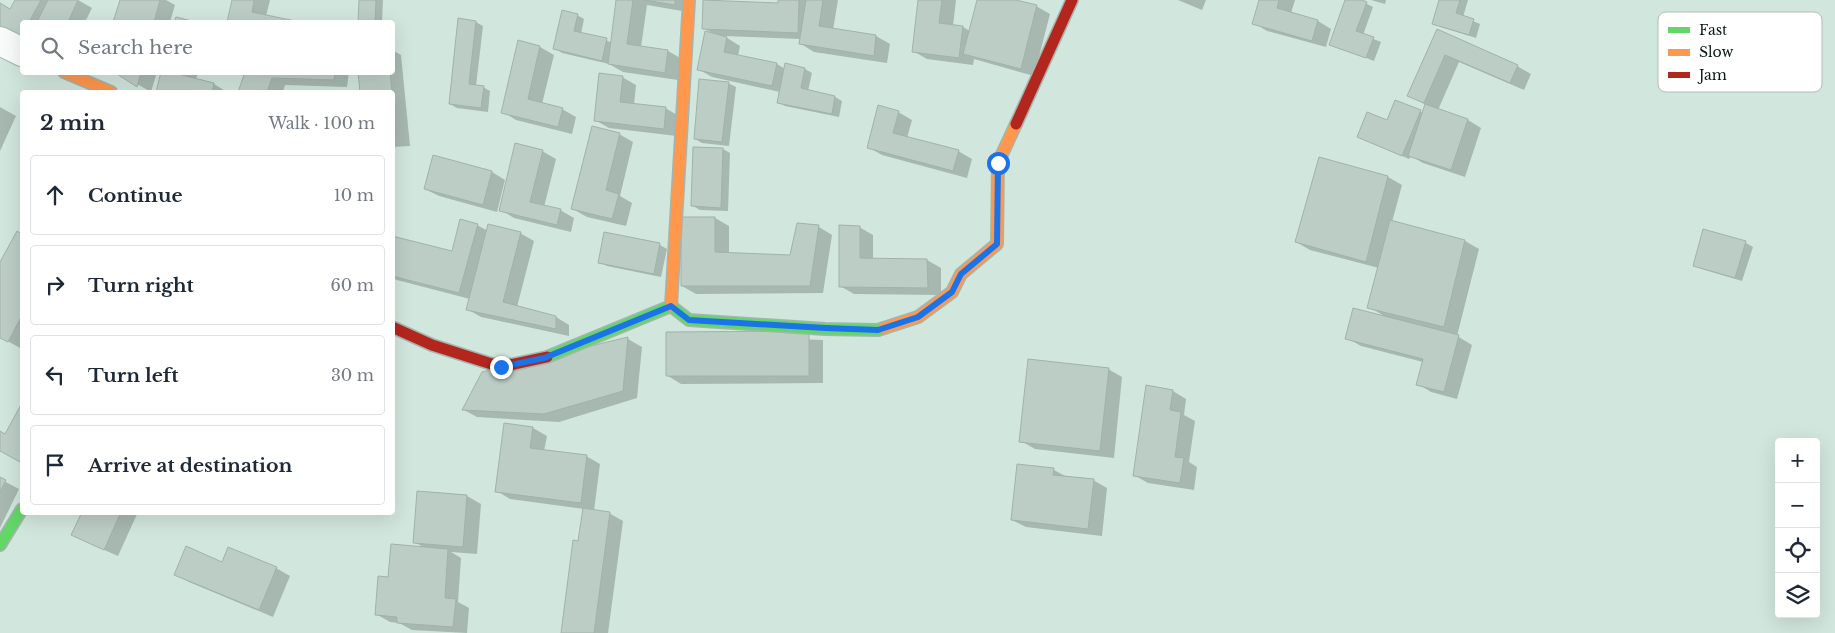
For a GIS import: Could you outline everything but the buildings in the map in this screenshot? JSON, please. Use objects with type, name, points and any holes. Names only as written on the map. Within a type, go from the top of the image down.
[{"type":"street","points":[[671,306],[689,0]]},
{"type":"street","points":[[671,306],[689,320],[878,330],[918,317],[952,292],[961,274],[997,244],[998,163],[1072,0]]},
{"type":"street","points":[[0,41],[20,51]]},
{"type":"street","points":[[71,75],[106,90]]},
{"type":"street","points":[[395,328],[432,346],[501,367],[544,358],[671,306]]},
{"type":"street","points":[[0,546],[20,512]]},
{"type":"traffic: fast","points":[[547,357],[671,306],[689,320],[825,329],[878,330],[884,328]]},
{"type":"traffic: fast","points":[[0,545],[20,512]]},
{"type":"traffic: slow","points":[[671,306],[689,0]]},
{"type":"traffic: slow","points":[[71,75],[106,90]]},
{"type":"traffic: slow","points":[[884,328],[918,317],[952,292],[961,274],[997,244],[998,163],[1016,124]]},
{"type":"traffic: jam","points":[[1016,124],[1072,0]]},
{"type":"traffic: jam","points":[[395,328],[432,345],[501,367],[547,357]]},
{"type":"route","points":[[501,367],[544,358],[671,306],[689,320],[825,328],[878,330],[918,317],[952,292],[961,274],[997,244],[998,163]]}]
